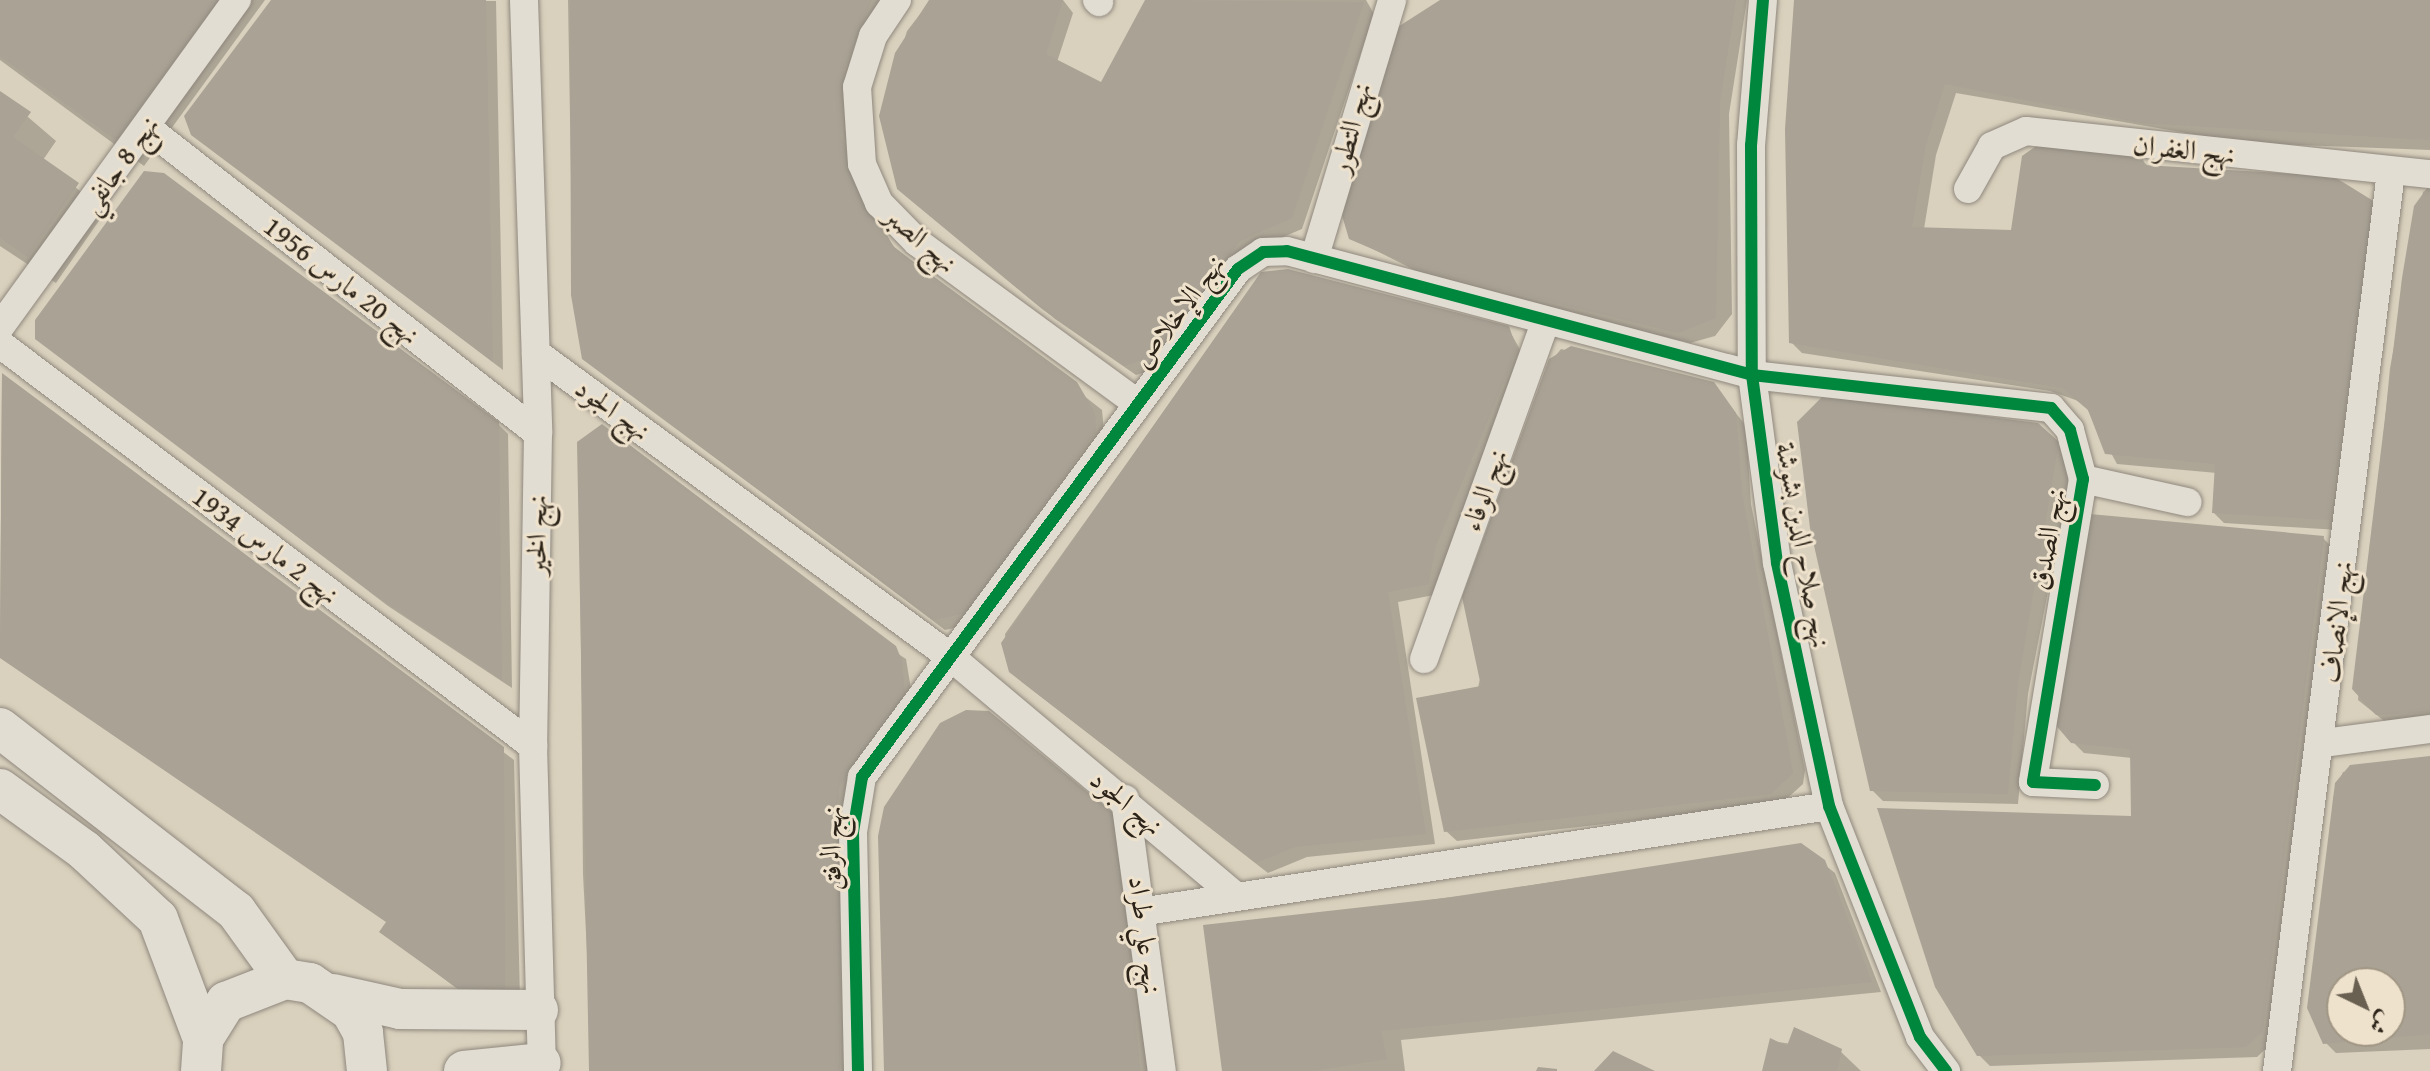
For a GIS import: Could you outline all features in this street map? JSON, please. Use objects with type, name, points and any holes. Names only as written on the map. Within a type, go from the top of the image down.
[{"type":"street","name":"نهج 8 جانفي","points":[[0,327],[237,0]]},
{"type":"street","name":"نهج الخير","points":[[524,0],[538,433],[533,746],[541,1067]]},
{"type":"street","name":"نهج الصبر","points":[[897,0],[873,36],[857,87],[862,164],[879,203],[917,242],[1138,404]]},
{"type":"street","name":"نهج التطور","points":[[1314,259],[1392,0]]},
{"type":"street","name":"نهج صلاح الدين بشوشة","points":[[1763,0],[1751,145],[1752,375],[1777,563],[1829,806],[1920,1037],[1946,1071]]},
{"type":"street","name":"نهج 20 مارس 1956","points":[[146,127],[538,433]]},
{"type":"street","name":"نهج الغفران","points":[[1968,189],[1992,146],[2026,131],[2391,173],[2430,174]]},
{"type":"street","name":"نهج الإنصاف","points":[[2277,1071],[2323,743],[2391,173]]},
{"type":"street","name":"نهج الإخلاص","points":[[952,658],[1246,261],[1271,250],[1752,375]]},
{"type":"street","name":"نهج الوفاء","points":[[1424,659],[1546,321]]},
{"type":"street","name":"نهج 2 مارس 1934","points":[[0,344],[533,746]]},
{"type":"street","name":"نهج الجود","points":[[536,353],[952,658],[1125,799],[1236,896]]},
{"type":"street","name":"نهج الصدق","points":[[1752,375],[2041,404],[2070,430],[2083,479],[2033,782],[2095,785]]},
{"type":"street","name":"نهج الصدق","points":[[2083,479],[2187,502]]},
{"type":"street","name":"نهج الرفق","points":[[858,1071],[857,789],[952,658]]},
{"type":"street","points":[[0,728],[236,911],[285,979]]},
{"type":"street","points":[[2323,743],[2430,729]]},
{"type":"street","points":[[0,789],[84,850],[158,919],[202,1055]]},
{"type":"street","name":"نهج علي طراد","points":[[1125,799],[1146,911],[1162,1071]]},
{"type":"street","points":[[1146,911],[1829,806]]},
{"type":"street","points":[[202,1055],[212,1019],[243,989],[285,979],[400,1009],[538,1010]]},
{"type":"street","points":[[333,994],[363,1033],[367,1071]]},
{"type":"street","points":[[464,1071],[541,1067]]},
{"type":"building","points":[[0,0],[218,0],[116,140],[0,56]]},
{"type":"building","points":[[271,0],[486,0],[493,362],[191,135],[184,116]]},
{"type":"building","points":[[570,0],[872,0],[844,69],[841,136],[869,211],[895,248],[1077,382],[1095,413],[1096,431],[967,613],[933,620],[582,359],[571,295]]},
{"type":"building","points":[[929,0],[1063,0],[1046,54],[1101,82],[1145,0],[1364,2],[1292,218],[1240,241],[1152,357],[1124,366],[1042,309],[897,189],[879,116],[895,53]]},
{"type":"building","points":[[1440,0],[1736,0],[1720,102],[1716,318],[1678,333],[1424,271],[1349,239],[1341,212],[1390,32]]},
{"type":"building","points":[[1794,0],[2430,0],[2430,140],[2141,123],[1945,84],[1926,144],[1912,227],[2011,230],[2022,156],[2042,142],[2143,158],[2144,165],[2333,176],[2375,202],[2329,520],[2212,513],[2215,464],[2105,454],[2088,410],[2062,388],[1789,343],[1785,129]]},
{"type":"building","points":[[0,91],[31,112],[13,137],[79,183],[28,257],[0,238]]},
{"type":"building","points":[[144,171],[164,173],[499,422],[502,680],[376,596],[35,339],[35,320]]},
{"type":"building","points":[[2430,184],[2430,712],[2376,715],[2352,689],[2402,278],[2414,206]]},
{"type":"building","points":[[1288,269],[1509,326],[1517,350],[1435,548],[1429,584],[1388,592],[1426,834],[1295,847],[1256,863],[1009,672],[1001,643],[1261,272]]},
{"type":"building","points":[[1571,346],[1714,382],[1736,413],[1742,492],[1793,773],[1771,794],[1444,832],[1416,698],[1481,686],[1462,597],[1549,359]]},
{"type":"building","points":[[2,373],[504,747],[505,992],[464,993],[379,932],[386,922],[0,658]]},
{"type":"building","points":[[1824,395],[2038,423],[2059,442],[2018,683],[2008,794],[1870,791],[1810,528],[1797,422]]},
{"type":"building","points":[[602,424],[896,646],[902,661],[905,695],[839,788],[840,1071],[589,1071],[577,442]]},
{"type":"building","points":[[2090,514],[2324,536],[2263,1031],[2246,1047],[1977,1056],[1935,987],[1877,808],[2131,816],[2130,749],[2071,743],[2054,723]]},
{"type":"building","points":[[966,710],[989,711],[1119,818],[1140,1071],[884,1071],[878,836],[884,807],[940,723]]},
{"type":"building","points":[[2430,756],[2430,1034],[2406,1036],[2406,967],[2326,967],[2326,1044],[2323,1044],[2307,1008],[2335,783],[2350,765]]},
{"type":"building","points":[[1801,843],[1825,860],[1872,982],[1381,1031],[1387,1059],[1313,1071],[1222,1071],[1203,925],[1462,896]]},
{"type":"building","points":[[1794,1027],[1842,1049],[1837,1071],[1762,1071],[1770,1038],[1787,1046]]},
{"type":"building","points":[[1613,1051],[1655,1071],[1594,1071]]},
{"type":"building","points":[[1538,1067],[1557,1069],[1557,1071],[1536,1071]]},
{"type":"cycle path","points":[[1763,0],[1751,145],[1752,375],[1777,563],[1829,806],[1920,1037],[1946,1071]]},
{"type":"cycle path","points":[[858,1071],[853,832],[862,777],[1238,269],[1263,252],[1287,251],[1752,375],[2051,408],[2070,430],[2083,479],[2033,782],[2095,785]]}]
